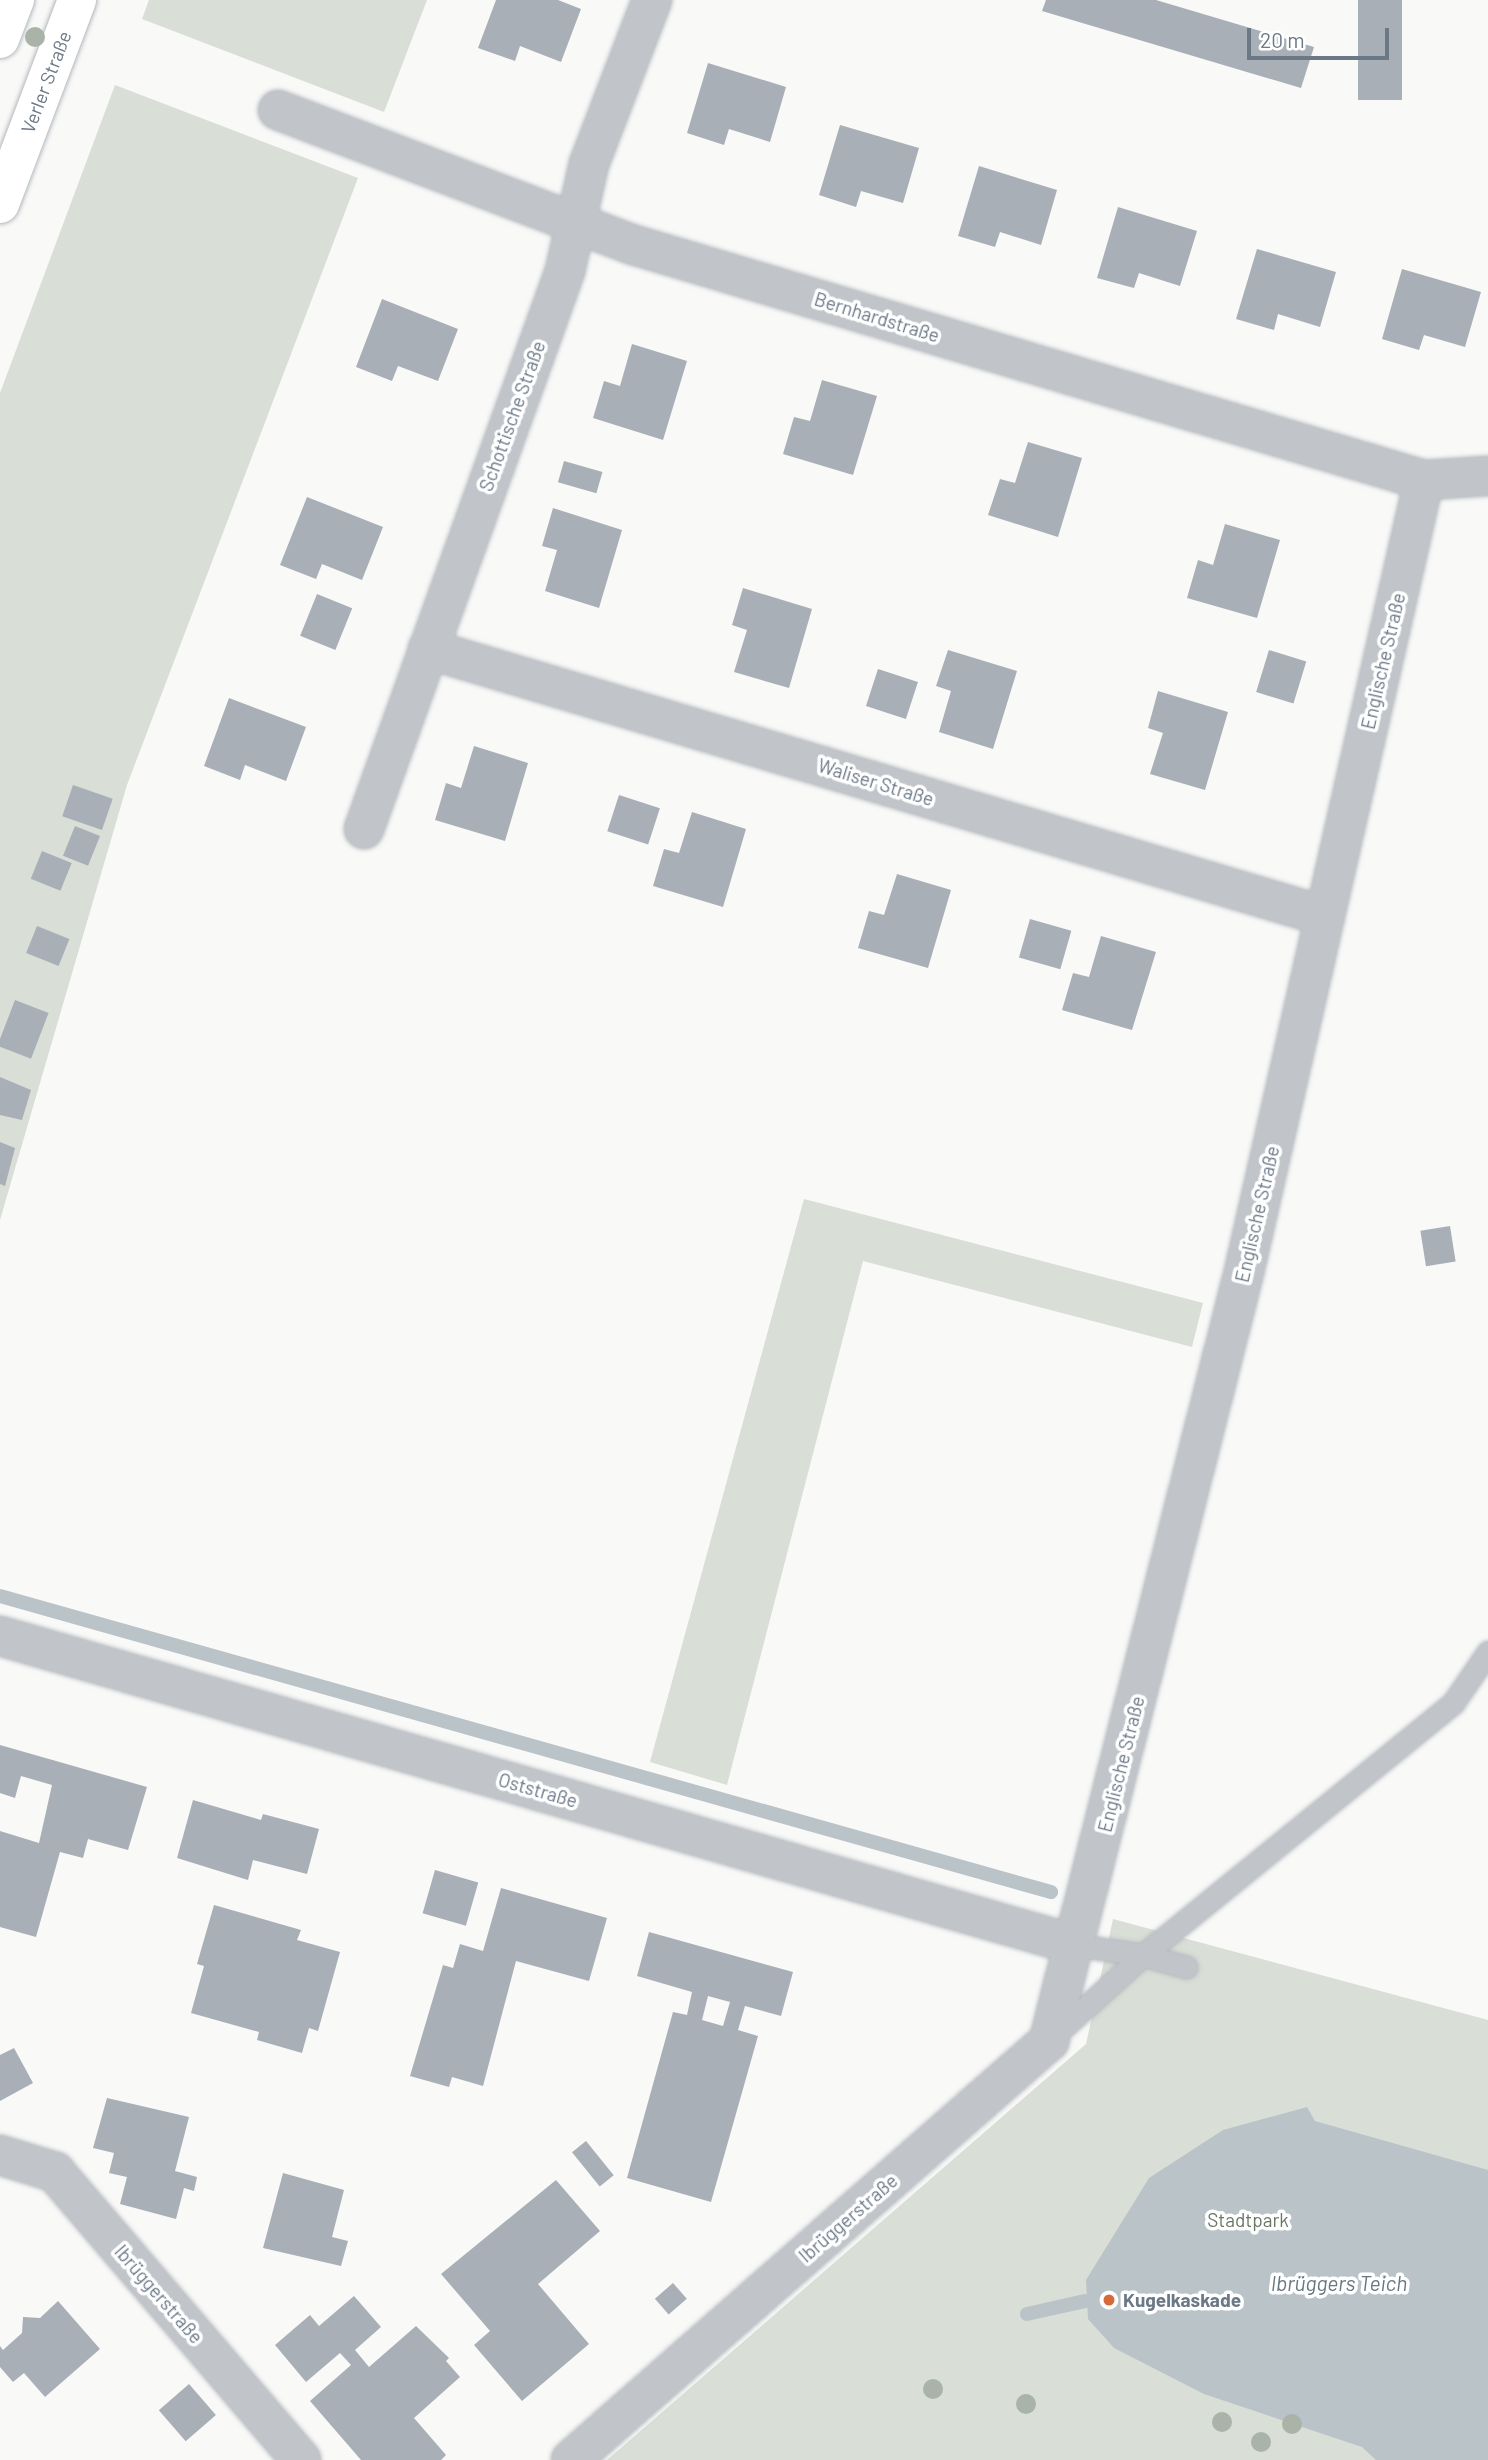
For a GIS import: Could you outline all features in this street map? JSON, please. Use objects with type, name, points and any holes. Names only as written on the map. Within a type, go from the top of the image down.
[{"type":"main road","points":[[0,39],[15,0]]},
{"type":"main road","name":"Verler Straße","points":[[0,204],[77,0]]},
{"type":"street","name":"Schottische Straße","points":[[364,829],[565,271],[589,164],[652,0]]},
{"type":"street","name":"Bernhardstraße","points":[[278,110],[634,245],[1424,480],[1488,476]]},
{"type":"street","name":"Englische Straße","points":[[1076,1945],[1244,1272],[1424,480]]},
{"type":"street","name":"Waliser Straße","points":[[428,649],[1324,916]]},
{"type":"street","name":"Oststraße","points":[[0,1636],[1076,1945]]},
{"type":"street","points":[[1049,2041],[1076,1945]]},
{"type":"street","name":"Ibrüggerstraße","points":[[571,2460],[1049,2041]]},
{"type":"street","name":"Ibrüggerstraße","points":[[0,2155],[55,2172],[301,2460]]},
{"type":"lane","points":[[1049,2041],[1143,1955],[1453,1703],[1488,1652]]},
{"type":"lane","points":[[1076,1945],[1143,1955],[1186,1968]]},
{"type":"green space","points":[[149,0],[427,0],[384,112],[142,19]]},
{"type":"green space","points":[[115,85],[358,178],[127,785],[0,1220],[0,393]]},
{"type":"green space","points":[[804,1199],[1203,1303],[1192,1347],[863,1261],[727,1785],[650,1762]]},
{"type":"green space","name":"Stadtpark","points":[[1113,1919],[1488,2020],[1488,2460],[607,2460],[1086,2044]]},
{"type":"water","name":"Ibrüggers Teich","points":[[1307,2107],[1315,2121],[1488,2170],[1488,2460],[1376,2460],[1362,2447],[1204,2394],[1114,2348],[1088,2319],[1086,2280],[1149,2178],[1223,2130]]},
{"type":"building","points":[[496,0],[558,0],[581,9],[561,62],[520,46],[515,61],[478,48]]},
{"type":"building","points":[[1046,0],[1156,0],[1314,47],[1301,88],[1042,11]]},
{"type":"building","points":[[1358,0],[1402,0],[1402,100],[1358,100]]},
{"type":"building","points":[[708,63],[786,87],[770,142],[729,129],[724,145],[687,133]]},
{"type":"building","points":[[840,125],[919,148],[903,203],[861,191],[856,207],[819,195]]},
{"type":"building","points":[[979,166],[1057,190],[1041,245],[1000,232],[995,247],[958,236]]},
{"type":"building","points":[[1118,207],[1197,231],[1180,286],[1139,273],[1134,288],[1097,278]]},
{"type":"building","points":[[1257,249],[1336,272],[1320,327],[1278,314],[1274,330],[1236,319]]},
{"type":"building","points":[[1402,269],[1481,292],[1465,347],[1424,335],[1419,350],[1382,339]]},
{"type":"building","points":[[382,299],[458,329],[438,381],[398,366],[392,381],[356,367]]},
{"type":"building","points":[[632,344],[687,361],[663,440],[593,418],[604,381],[620,386]]},
{"type":"building","points":[[822,380],[877,396],[853,475],[783,454],[794,417],[810,421]]},
{"type":"building","points":[[1028,442],[1082,458],[1058,537],[988,515],[1000,479],[1015,483]]},
{"type":"building","points":[[564,461],[602,472],[596,493],[558,482]]},
{"type":"building","points":[[307,497],[383,527],[362,580],[322,564],[316,579],[280,565]]},
{"type":"building","points":[[553,508],[622,530],[599,608],[545,591],[557,550],[542,546]]},
{"type":"building","points":[[1225,524],[1280,540],[1257,618],[1187,598],[1198,560],[1213,565]]},
{"type":"building","points":[[743,588],[812,609],[789,688],[734,672],[747,630],[732,625]]},
{"type":"building","points":[[317,594],[352,608],[335,650],[300,636]]},
{"type":"building","points":[[948,650],[1017,671],[993,749],[939,732],[951,691],[936,686]]},
{"type":"building","points":[[1269,650],[1306,661],[1293,703],[1256,692]]},
{"type":"building","points":[[878,669],[918,682],[906,719],[866,706]]},
{"type":"building","points":[[1158,691],[1228,712],[1205,790],[1150,774],[1163,733],[1148,728]]},
{"type":"building","points":[[229,698],[306,727],[286,781],[245,765],[240,780],[204,766]]},
{"type":"building","points":[[474,746],[528,763],[505,841],[435,820],[446,783],[461,788]]},
{"type":"building","points":[[73,785],[113,799],[102,830],[62,816]]},
{"type":"building","points":[[619,795],[660,808],[648,844],[607,831]]},
{"type":"building","points":[[692,812],[746,829],[723,907],[653,886],[664,849],[679,853]]},
{"type":"building","points":[[75,826],[100,836],[88,866],[63,856]]},
{"type":"building","points":[[42,851],[72,863],[60,891],[31,879]]},
{"type":"building","points":[[897,874],[951,890],[928,968],[858,948],[869,911],[884,915]]},
{"type":"building","points":[[1030,919],[1071,931],[1060,969],[1019,957]]},
{"type":"building","points":[[37,926],[69,939],[59,966],[26,953]]},
{"type":"building","points":[[1101,936],[1156,952],[1132,1030],[1062,1010],[1073,973],[1089,977]]},
{"type":"building","points":[[15,1000],[49,1013],[31,1059],[0,1047],[0,1039]]},
{"type":"building","points":[[0,1077],[31,1090],[22,1120],[0,1115]]},
{"type":"building","points":[[0,1142],[15,1148],[5,1186],[0,1184]]},
{"type":"building","points":[[1450,1226],[1456,1262],[1426,1266],[1420,1231]]},
{"type":"building","points":[[0,1745],[147,1787],[128,1850],[88,1839],[83,1858],[60,1852],[36,1937],[0,1927],[0,1831],[39,1843],[52,1785],[21,1776],[15,1798],[0,1793]]},
{"type":"building","points":[[193,1800],[261,1820],[263,1814],[319,1829],[307,1874],[253,1860],[248,1880],[177,1858]]},
{"type":"building","points":[[435,1870],[478,1882],[466,1926],[423,1913]]},
{"type":"building","points":[[501,1888],[607,1918],[589,1981],[516,1961],[483,2086],[452,2077],[449,2087],[410,2076],[443,1965],[453,1968],[460,1944],[483,1951]]},
{"type":"building","points":[[214,1905],[301,1930],[297,1940],[340,1952],[318,2031],[309,2028],[302,2053],[257,2040],[259,2032],[191,2013],[204,1966],[197,1964]]},
{"type":"building","points":[[649,1932],[793,1972],[781,2016],[745,2006],[738,2030],[758,2036],[711,2202],[627,2178],[673,2012],[687,2015],[692,1992],[637,1976]],"holes":[[[708,1996],[730,2002],[723,2026],[702,2020]]]},
{"type":"building","points":[[14,2048],[33,2083],[0,2101],[0,2055]]},
{"type":"building","points":[[107,2098],[189,2117],[175,2171],[197,2177],[194,2191],[184,2188],[176,2219],[120,2204],[127,2177],[109,2173],[114,2153],[93,2148]]},
{"type":"building","points":[[586,2141],[614,2175],[600,2187],[572,2152]]},
{"type":"building","points":[[283,2173],[344,2190],[332,2237],[348,2241],[341,2266],[263,2248]]},
{"type":"building","points":[[556,2180],[600,2231],[538,2284],[589,2344],[522,2401],[474,2345],[490,2331],[441,2274]]},
{"type":"building","points":[[673,2283],[687,2299],[669,2315],[655,2299]]},
{"type":"building","points":[[354,2296],[381,2327],[355,2350],[369,2367],[416,2326],[449,2358],[446,2361],[460,2377],[414,2418],[446,2455],[441,2460],[361,2460],[310,2401],[351,2365],[340,2353],[306,2382],[275,2345],[310,2315],[319,2326]]},
{"type":"building","points":[[58,2301],[100,2349],[45,2397],[24,2373],[13,2382],[0,2367],[0,2346],[3,2350],[22,2333],[23,2317],[40,2318]]},
{"type":"building","points":[[189,2384],[216,2415],[186,2441],[159,2410]]},
{"type":"waterway","points":[[0,1596],[1051,1892]]},
{"type":"waterway","points":[[1027,2314],[1085,2301]]},
{"type":"place","name":"Kugelkaskade","points":[[1109,2300]]}]
